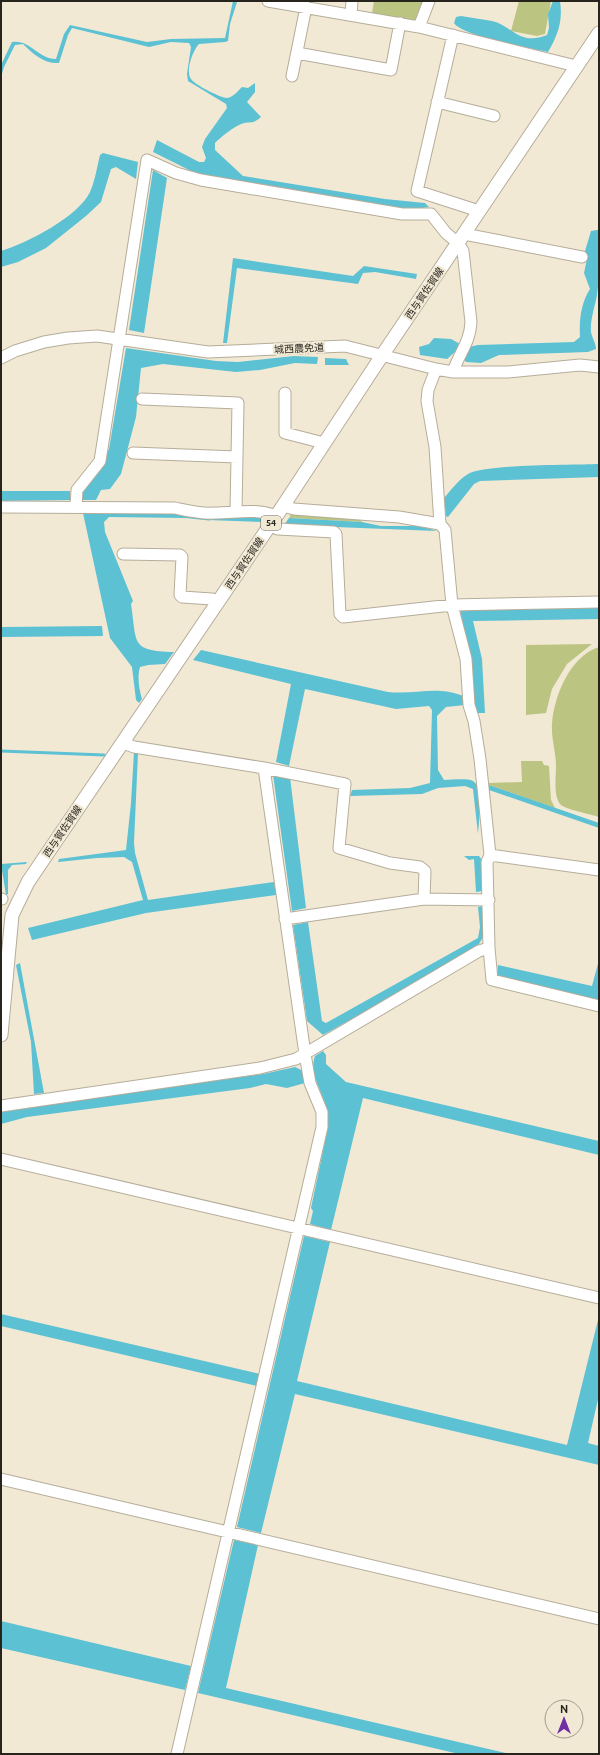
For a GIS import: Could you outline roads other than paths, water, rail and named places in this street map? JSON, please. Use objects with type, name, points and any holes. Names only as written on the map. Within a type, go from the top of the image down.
[{"type":"main road","name":"西与賀佐賀線","points":[[1,1035],[6,934],[12,915],[28,882],[276,516],[382,354],[599,33]]},
{"type":"street","points":[[268,1],[419,27],[576,66]]},
{"type":"street","points":[[351,15],[352,1]]},
{"type":"street","points":[[419,27],[429,1]]},
{"type":"street","points":[[292,76],[306,7]]},
{"type":"street","points":[[296,53],[391,70],[400,23]]},
{"type":"street","points":[[453,35],[417,191],[480,211]]},
{"type":"street","points":[[437,102],[494,116]]},
{"type":"street","points":[[76,506],[77,490],[100,461],[147,160],[176,173],[201,180],[402,214],[431,214],[446,233],[461,238],[582,257]]},
{"type":"street","points":[[453,372],[458,357],[467,344],[471,322],[461,238]]},
{"type":"street","name":"城西農免道","points":[[1,358],[15,351],[37,344],[68,338],[97,336],[208,352],[345,346],[453,372],[508,372],[580,365],[599,367]]},
{"type":"street","points":[[436,369],[428,390],[427,401],[435,447],[440,524],[445,530],[452,604],[466,659],[469,705],[474,721],[480,759],[490,855],[487,862],[489,948],[492,980],[599,1006]]},
{"type":"street","points":[[285,393],[285,433],[324,443]]},
{"type":"street","points":[[142,399],[238,403],[236,510]]},
{"type":"street","points":[[133,453],[237,457]]},
{"type":"street","points":[[1,507],[76,506],[175,508],[193,512],[216,513],[236,510],[267,512],[276,516],[294,509],[399,516],[440,524]]},
{"type":"street","points":[[276,516],[278,529],[334,532],[336,534],[340,614],[342,617],[452,604],[599,602]]},
{"type":"street","points":[[123,554],[180,555],[182,557],[180,595],[182,597],[212,599],[218,601]]},
{"type":"street","points":[[123,743],[134,747],[264,768],[344,784],[339,848],[390,863],[420,867],[425,871],[424,898]]},
{"type":"street","points":[[177,1754],[300,1228],[322,1127],[322,1112],[310,1083],[305,1054],[264,768]]},
{"type":"street","points":[[490,855],[599,870]]},
{"type":"street","points":[[285,919],[424,898],[489,900]]},
{"type":"street","points":[[1,1106],[260,1068],[296,1059],[479,951],[489,948]]},
{"type":"street","points":[[1,1159],[599,1298]]},
{"type":"street","points":[[1,1479],[599,1619]]},
{"type":"water","points":[[233,1],[237,2],[230,24],[228,41],[199,44],[190,61],[189,75],[193,82],[219,96],[227,98],[242,87],[248,88],[255,83],[255,92],[247,102],[261,117],[253,122],[244,123],[224,135],[215,143],[215,150],[243,176],[385,199],[425,203],[429,207],[410,210],[402,209],[214,178],[191,171],[153,152],[157,140],[199,162],[204,162],[206,158],[202,147],[205,139],[227,108],[226,104],[188,81],[187,74],[191,47],[189,43],[171,42],[149,47],[72,28],[68,35],[59,63],[44,60],[35,55],[23,44],[15,45],[4,67],[1,77],[1,65],[12,42],[24,43],[44,56],[56,59],[64,34],[70,25],[147,42],[171,39],[225,38]]},
{"type":"water","points":[[553,1],[560,1],[561,15],[555,40],[548,52],[483,37],[460,28],[454,23],[456,17],[461,16],[488,20],[499,23],[523,37],[537,38],[547,35],[549,28],[548,14]]},
{"type":"water","points":[[103,153],[138,162],[136,179],[116,167],[111,169],[101,202],[86,216],[46,248],[18,262],[1,267],[1,251],[24,242],[51,228],[75,211],[84,201],[92,188],[100,155]]},
{"type":"water","points":[[153,170],[167,178],[144,333],[129,330]]},
{"type":"water","points":[[599,230],[599,279],[591,327],[596,349],[588,352],[499,355],[481,363],[466,362],[462,357],[469,347],[478,345],[574,342],[580,337],[581,312],[584,300],[590,289],[584,273],[587,259],[585,251],[591,231]]},
{"type":"water","points":[[233,258],[353,276],[364,266],[417,274],[416,279],[375,272],[363,273],[358,284],[237,268],[227,343],[223,343]]},
{"type":"water","points":[[434,338],[451,339],[460,344],[456,351],[447,359],[420,355],[419,347],[429,344]]},
{"type":"water","points":[[126,348],[216,361],[238,362],[294,356],[318,357],[317,364],[295,363],[260,370],[236,372],[163,364],[141,368],[136,417],[121,474],[110,489],[101,490],[96,500],[82,500],[82,491],[101,466],[109,449]]},
{"type":"water","points":[[325,358],[346,359],[349,365],[325,365]]},
{"type":"water","points":[[599,464],[599,477],[480,481],[474,484],[448,517],[446,516],[444,498],[461,479],[468,474],[491,468]]},
{"type":"water","points":[[1,491],[70,491],[70,500],[1,501]]},
{"type":"water","points":[[100,511],[174,513],[184,515],[184,518],[109,517],[104,522],[105,532],[133,601],[131,604],[134,628],[138,642],[143,647],[150,650],[174,652],[165,664],[140,667],[139,683],[142,699],[139,703],[136,700],[132,667],[110,638],[83,513]]},
{"type":"water","points":[[207,518],[262,518],[263,522],[207,520]]},
{"type":"water","points":[[289,518],[362,522],[381,526],[419,526],[437,531],[284,525]]},
{"type":"water","points":[[599,608],[599,619],[473,621],[482,659],[485,713],[477,713],[474,704],[470,660],[460,609]]},
{"type":"water","points":[[102,626],[103,636],[1,637],[1,627]]},
{"type":"water","points":[[201,650],[388,692],[444,691],[464,696],[465,705],[446,707],[437,716],[438,770],[444,780],[467,780],[473,781],[476,784],[480,805],[478,834],[473,789],[465,786],[438,788],[422,794],[350,796],[352,790],[410,788],[430,783],[432,710],[429,706],[396,709],[305,689],[289,766],[276,762],[291,684],[193,660]]},
{"type":"water","points":[[134,752],[138,753],[134,843],[135,853],[148,900],[274,882],[276,895],[146,913],[32,940],[28,928],[143,900],[132,862],[124,857],[58,862],[59,859],[126,850]]},
{"type":"water","points":[[273,775],[290,777],[306,908],[292,911]]},
{"type":"water","points":[[486,784],[599,823],[599,828],[486,789]]},
{"type":"water","points":[[464,856],[479,856],[482,860],[483,891],[476,892],[474,859],[469,860]]},
{"type":"water","points":[[27,862],[26,864],[12,865],[8,870],[8,894],[6,895],[1,864]]},
{"type":"water","points":[[483,906],[483,937],[479,944],[404,990],[323,1035],[307,1021],[293,925],[308,922],[322,1021],[326,1023],[478,938],[480,927],[478,907]]},
{"type":"water","points":[[599,960],[599,1001],[497,977],[498,965],[592,986]]},
{"type":"water","points":[[20,963],[44,1093],[34,1094],[31,1042],[16,965]]},
{"type":"water","points":[[323,1051],[326,1055],[326,1064],[346,1082],[599,1141],[599,1155],[363,1098],[331,1230],[310,1224],[313,1211],[311,1208],[327,1132],[327,1114],[325,1104],[313,1068],[315,1056]]},
{"type":"water","points":[[295,1067],[303,1071],[305,1083],[287,1088],[266,1084],[250,1088],[27,1117],[1,1124],[2,1111],[19,1106],[263,1074]]},
{"type":"water","points":[[304,1236],[330,1242],[297,1381],[567,1445],[599,1316],[599,1395],[588,1443],[599,1446],[599,1465],[295,1394],[261,1533],[237,1527]]},
{"type":"water","points":[[1,1314],[260,1374],[257,1386],[1,1326]]},
{"type":"water","points":[[234,1540],[258,1545],[226,1688],[510,1754],[459,1754],[198,1693]]},
{"type":"water","points":[[1,1621],[191,1666],[185,1690],[1,1648]]},
{"type":"waterway","points":[[181,516],[209,519]]},
{"type":"waterway","points":[[1,751],[104,755]]}]
